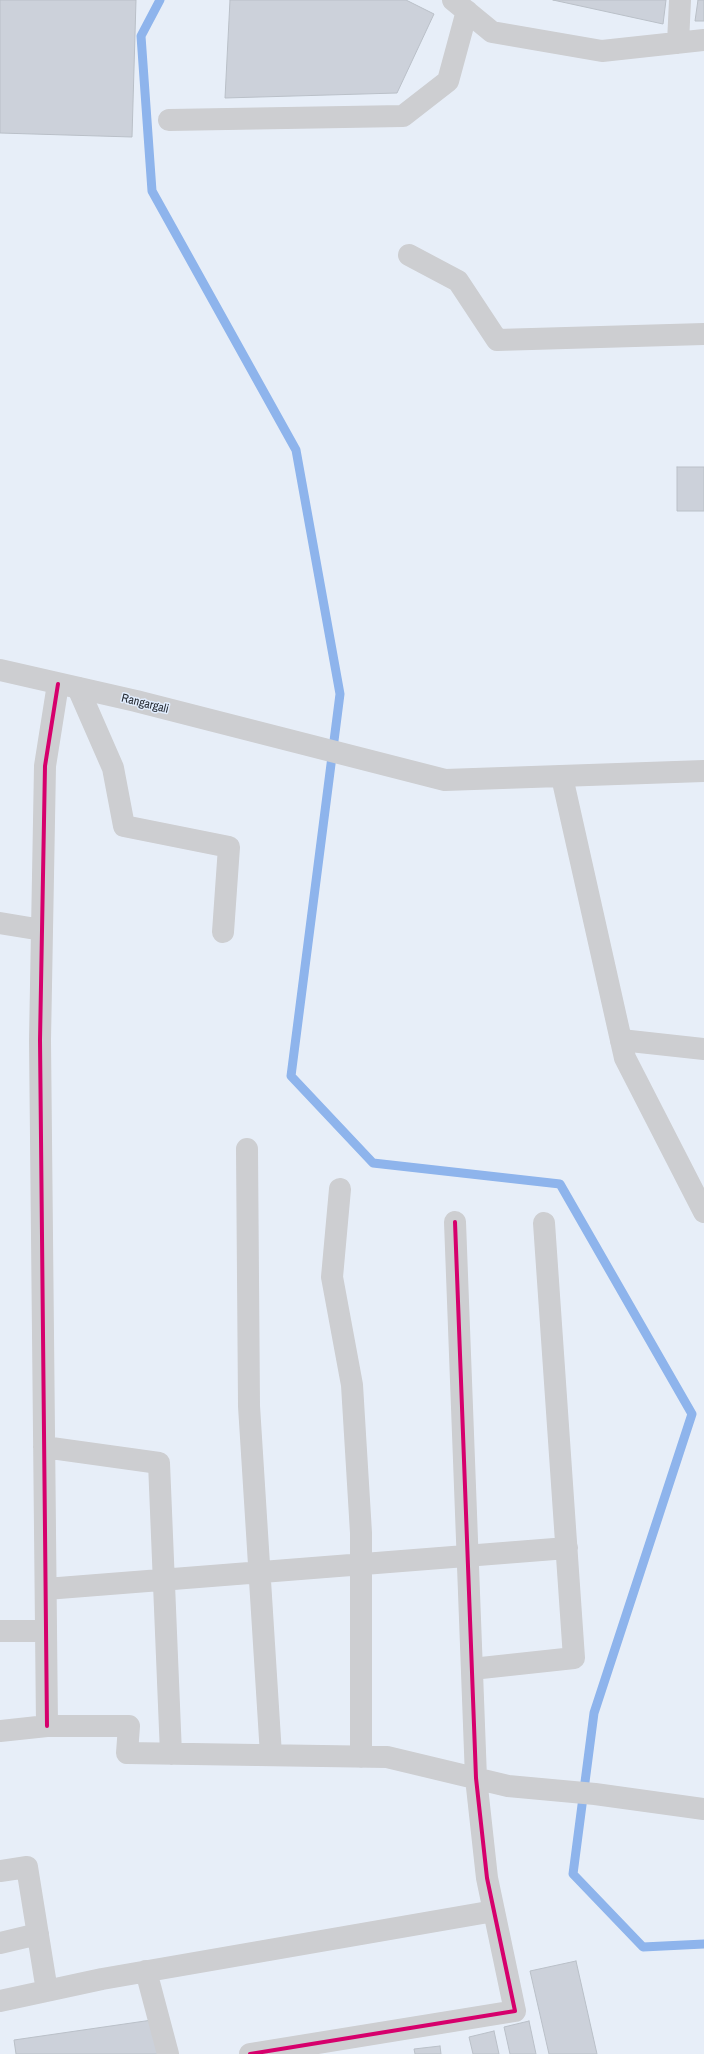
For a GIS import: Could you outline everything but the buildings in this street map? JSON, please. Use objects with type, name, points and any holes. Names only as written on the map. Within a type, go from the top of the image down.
[{"type":"street","points":[[678,43],[680,0]]},
{"type":"street","points":[[460,6],[492,32],[602,51],[704,40]]},
{"type":"street","points":[[169,120],[403,116],[448,81],[460,6]]},
{"type":"street","points":[[409,255],[458,281],[497,340],[704,334]]},
{"type":"street","name":"Rangargali","points":[[0,670],[445,780],[704,771]]},
{"type":"street","points":[[47,1726],[40,1040],[45,766],[68,686]]},
{"type":"street","points":[[68,686],[113,768],[124,826],[229,847],[223,932]]},
{"type":"street","points":[[562,777],[624,1058],[704,1212]]},
{"type":"street","points":[[0,923],[42,930]]},
{"type":"street","points":[[621,1040],[704,1049]]},
{"type":"street","points":[[247,1149],[249,1406],[271,1755]]},
{"type":"street","points":[[340,1189],[332,1277],[352,1385],[361,1533],[361,1756]]},
{"type":"street","points":[[250,2054],[515,2011],[487,1878],[476,1778],[455,1222]]},
{"type":"street","points":[[472,1669],[574,1658],[544,1223]]},
{"type":"street","points":[[44,1447],[158,1463],[171,1754]]},
{"type":"street","points":[[46,1589],[567,1548]]},
{"type":"street","points":[[0,1631],[46,1631]]},
{"type":"street","points":[[0,1731],[47,1726],[130,1726],[127,1753],[387,1757],[508,1786],[595,1794],[696,1808]]},
{"type":"street","points":[[0,1871],[27,1867],[47,1991]]},
{"type":"street","points":[[0,2001],[146,1971],[494,1911]]},
{"type":"street","points":[[0,1943],[38,1934]]},
{"type":"street","points":[[146,1971],[168,2054]]},
{"type":"waterway","points":[[160,0],[141,36],[152,191],[296,450],[340,694],[291,1076],[373,1163],[560,1184],[692,1414],[594,1713],[573,1874],[643,1947],[704,1944]]},
{"type":"cycle path","points":[[47,1726],[40,1040],[45,766],[58,684]]},
{"type":"cycle path","points":[[250,2054],[515,2011],[487,1878],[476,1778],[455,1222]]}]
